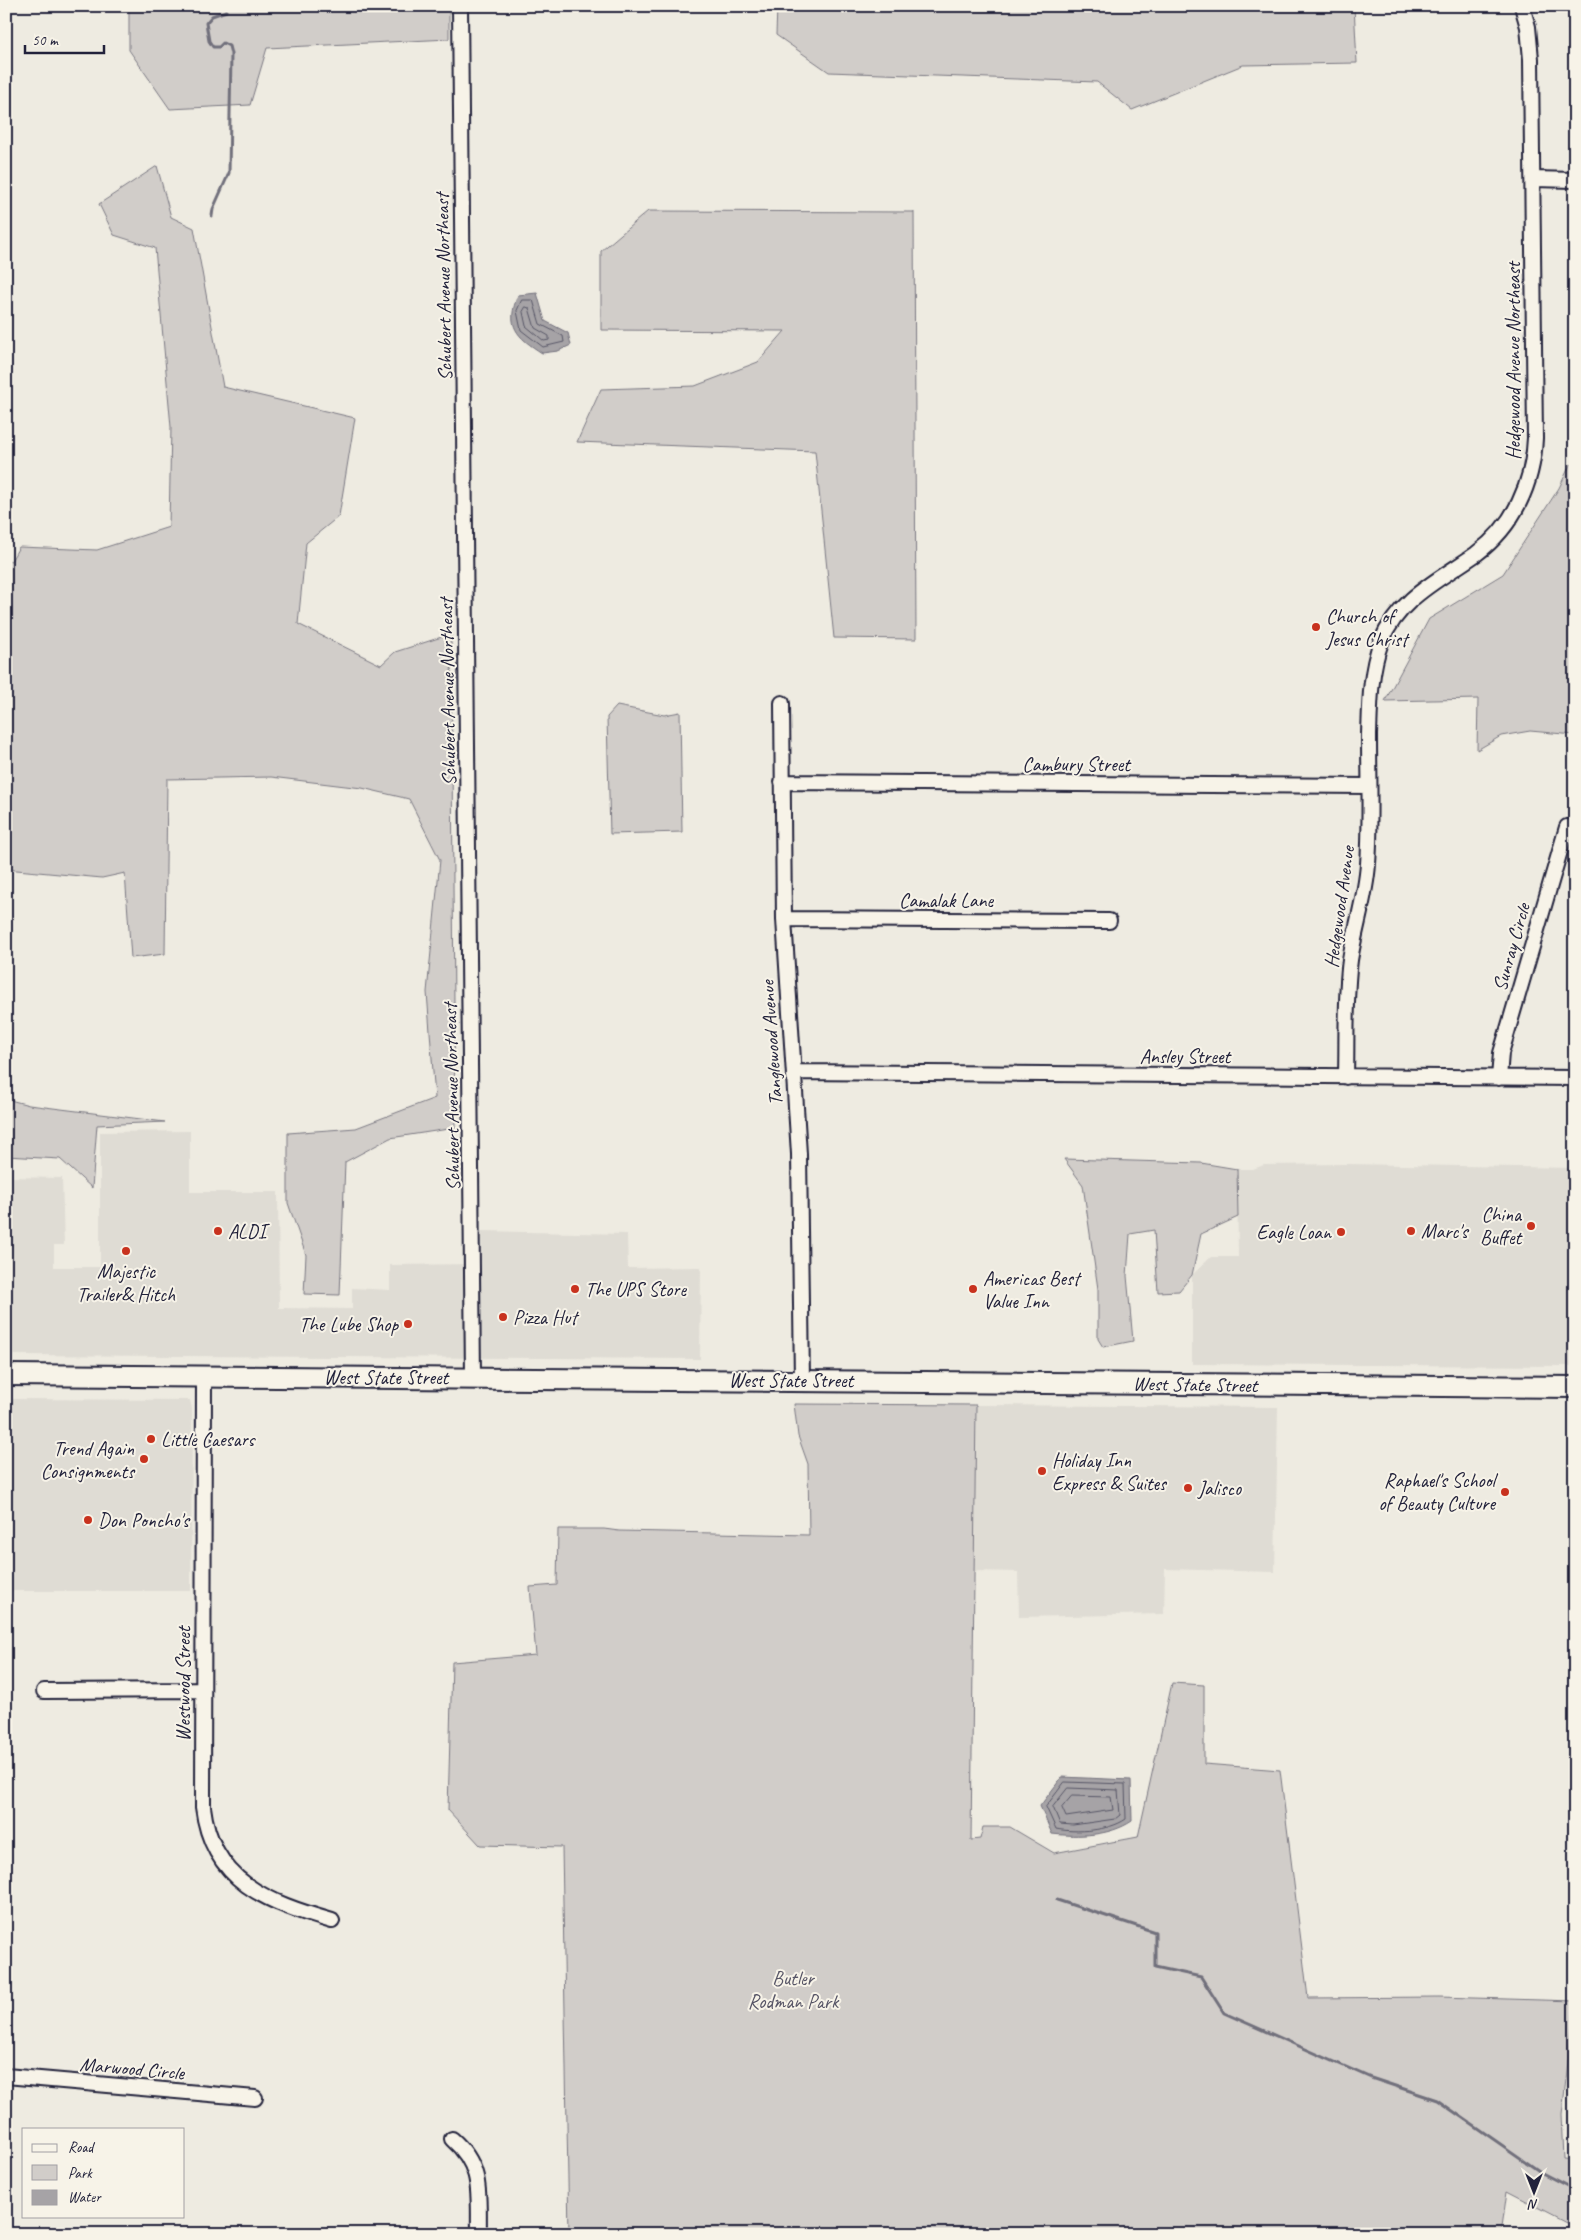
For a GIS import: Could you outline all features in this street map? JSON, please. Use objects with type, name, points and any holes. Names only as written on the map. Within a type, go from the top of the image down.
[{"type":"highway","name":"West State Street","points":[[6,1375],[1575,1387]]},
{"type":"street","name":"Schubert Avenue Northeast","points":[[460,6],[473,1378]]},
{"type":"street","name":"Hedgewood Avenue Northeast","points":[[1369,742],[1373,673],[1388,628],[1396,615],[1424,587],[1477,553],[1500,532],[1518,506],[1530,476],[1535,438],[1531,59],[1528,28],[1522,6]]},
{"type":"street","points":[[1532,179],[1575,180]]},
{"type":"street","name":"Tanglewood Avenue","points":[[782,703],[784,919],[799,1154],[802,1380]]},
{"type":"street","name":"Hedgewood Avenue","points":[[1346,1077],[1350,963],[1366,878],[1369,742]]},
{"type":"street","name":"Cambury Street","points":[[782,782],[1369,786]]},
{"type":"street","name":"Sunray Circle","points":[[1499,1078],[1501,1053],[1567,827]]},
{"type":"street","name":"Camalak Lane","points":[[784,919],[1109,921]]},
{"type":"street","name":"Ansley Street","points":[[794,1072],[1575,1078]]},
{"type":"street","name":"Westwood Street","points":[[204,1376],[203,1807],[206,1829],[219,1858],[228,1870],[252,1889],[295,1908],[332,1921]]},
{"type":"street","points":[[44,1691],[203,1690]]},
{"type":"street","name":"Marwood Circle","points":[[6,2076],[254,2098]]},
{"type":"street","points":[[452,2139],[464,2150],[475,2170],[478,2186],[479,2234]]},
{"type":"shaded area","points":[[190,1131],[190,1192],[278,1192],[279,1308],[352,1309],[352,1288],[390,1290],[390,1265],[481,1264],[481,1231],[627,1234],[628,1268],[701,1267],[700,1359],[6,1355],[7,1177],[62,1178],[64,1245],[54,1245],[54,1267],[100,1267],[100,1132]]},
{"type":"shaded area","points":[[1346,1164],[1575,1168],[1575,1366],[1192,1364],[1192,1275],[1211,1257],[1238,1257],[1237,1169],[1253,1169],[1264,1165]]},
{"type":"shaded area","points":[[6,1399],[190,1400],[192,1409],[191,1591],[6,1591]]},
{"type":"shaded area","points":[[976,1405],[1278,1407],[1275,1572],[1165,1569],[1164,1614],[1019,1617],[1018,1572],[973,1571]]},
{"type":"green space","points":[[129,6],[449,6],[449,39],[267,48],[250,105],[170,109],[129,50]]},
{"type":"green space","points":[[777,6],[1354,6],[1357,63],[1243,65],[1132,110],[1097,82],[829,72],[776,35]]},
{"type":"green space","points":[[157,166],[171,217],[194,228],[223,387],[355,418],[339,516],[306,543],[298,624],[381,665],[395,652],[451,634],[455,1128],[390,1138],[345,1162],[340,1295],[304,1294],[306,1255],[288,1203],[288,1133],[356,1128],[435,1098],[427,992],[440,860],[409,799],[362,788],[271,777],[167,779],[165,954],[131,958],[125,873],[102,878],[6,869],[6,560],[11,561],[19,547],[97,550],[169,527],[171,427],[155,248],[114,235],[99,204]]},
{"type":"green space","points":[[648,211],[914,212],[916,639],[834,638],[815,451],[577,442],[601,389],[695,386],[758,362],[785,331],[601,330],[601,251]]},
{"type":"green space","points":[[1575,464],[1575,735],[1530,731],[1501,736],[1477,750],[1478,699],[1385,701],[1429,619],[1503,574],[1559,488],[1570,465]]},
{"type":"green space","points":[[617,706],[664,715],[680,712],[682,832],[610,834],[607,717]]},
{"type":"green space","points":[[6,1099],[29,1105],[165,1122],[97,1125],[92,1188],[60,1159],[6,1156]]},
{"type":"green space","points":[[1064,1159],[1201,1163],[1237,1169],[1238,1217],[1201,1234],[1192,1275],[1179,1291],[1158,1292],[1154,1230],[1130,1234],[1127,1276],[1133,1341],[1103,1347],[1098,1339],[1098,1289],[1083,1185]]},
{"type":"green space","name":"Butler Rodman Park","points":[[794,1404],[976,1405],[971,1840],[980,1839],[983,1827],[1010,1827],[1054,1853],[1138,1837],[1172,1683],[1204,1685],[1204,1764],[1280,1770],[1308,1998],[1439,1997],[1575,2001],[1562,2114],[1564,2159],[1575,2160],[1575,2226],[1507,2191],[1501,2234],[569,2234],[562,1847],[480,1845],[448,1810],[452,1662],[536,1655],[530,1587],[557,1585],[558,1529],[809,1535],[808,1464],[798,1436]]},
{"type":"water","points":[[537,293],[545,321],[568,333],[571,345],[558,351],[542,353],[526,342],[516,330],[513,323],[513,315],[518,295]]},
{"type":"water","points":[[1062,1777],[1131,1780],[1132,1821],[1114,1830],[1094,1834],[1052,1834],[1040,1806]]},
{"type":"waterway","points":[[212,216],[213,209],[229,173],[231,54],[229,46],[223,43],[219,47],[213,47],[209,41],[206,23],[212,16],[226,11],[226,6]]},
{"type":"waterway","points":[[1057,1900],[1155,1932],[1155,1967],[1201,1977],[1224,2013],[1371,2078],[1437,2100],[1542,2173],[1575,2190]]},
{"type":"place","name":"Church of Jesus Christ","points":[[1316,627]]},
{"type":"place","name":"China Buffet","points":[[1531,1226]]},
{"type":"place","name":"ALDI","points":[[218,1231]]},
{"type":"place","name":"Marc's","points":[[1411,1231]]},
{"type":"place","name":"Eagle Loan","points":[[1341,1232]]},
{"type":"place","name":"Majestic Trailer& Hitch","points":[[126,1251]]},
{"type":"place","name":"The UPS Store","points":[[575,1289]]},
{"type":"place","name":"Americas Best Value Inn","points":[[973,1289]]},
{"type":"place","name":"Pizza Hut","points":[[503,1317]]},
{"type":"place","name":"The Lube Shop","points":[[408,1324]]},
{"type":"place","name":"Little Caesars","points":[[151,1439]]},
{"type":"place","name":"Trend Again Consignments","points":[[144,1459]]},
{"type":"place","name":"Holiday Inn Express & Suites","points":[[1042,1471]]},
{"type":"place","name":"Jalisco","points":[[1188,1488]]},
{"type":"place","name":"Raphael's School of Beauty Culture","points":[[1505,1492]]},
{"type":"place","name":"Don Poncho's","points":[[88,1520]]}]
